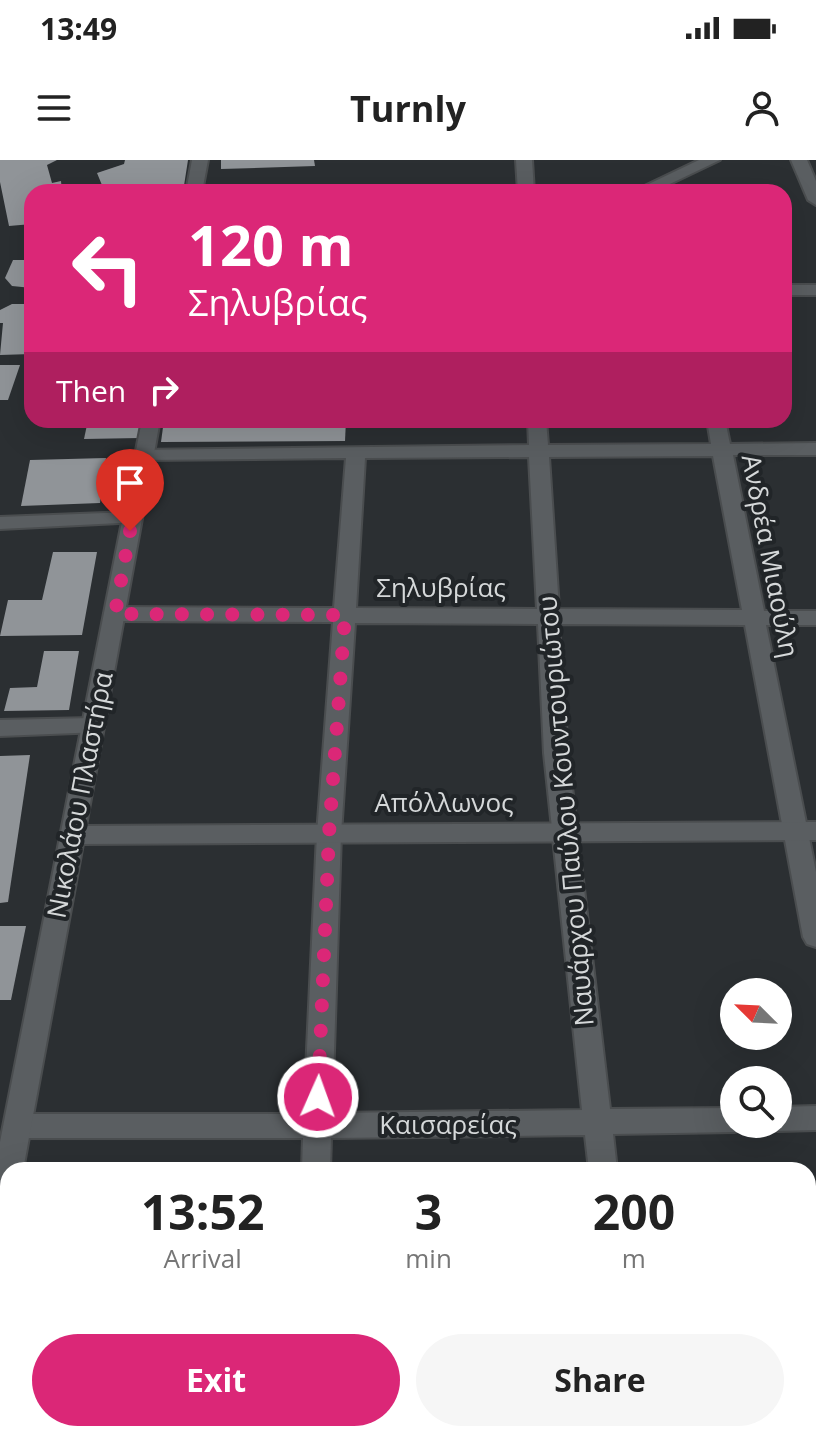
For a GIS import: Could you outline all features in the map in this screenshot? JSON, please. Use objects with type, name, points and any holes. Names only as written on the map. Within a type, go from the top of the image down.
[{"type":"street","points":[[196,184],[200,160]]},
{"type":"street","points":[[524,160],[526,184]]},
{"type":"street","points":[[658,184],[712,160]]},
{"type":"street","points":[[799,160],[816,200]]},
{"type":"street","points":[[792,290],[816,290]]},
{"type":"street","name":"Νικολάου Πλαστήρα","points":[[11,1162],[149,428]]},
{"type":"street","name":"Ναυάρχου Παύλου Κουντουριώτου","points":[[537,428],[547,616],[564,832],[602,1162]]},
{"type":"street","name":"Ανδρέα Μιαούλη","points":[[718,428],[753,618],[805,831],[816,937]]},
{"type":"street","points":[[144,454],[816,449]]},
{"type":"street","points":[[316,1162],[329,834],[356,452]]},
{"type":"street","points":[[0,523],[132,518]]},
{"type":"street","name":"Σηλυβρίας","points":[[115,614],[816,618]]},
{"type":"street","points":[[0,728],[93,726]]},
{"type":"street","name":"Απόλλωνος","points":[[72,835],[805,831]]},
{"type":"street","points":[[792,1119],[816,1118]]},
{"type":"street","name":"Καισαρείας","points":[[18,1126],[597,1124],[720,1120]]},
{"type":"building","points":[[0,160],[57,160],[47,165],[52,183],[61,181],[61,184],[24,184],[24,225],[9,226],[0,182]]},
{"type":"building","points":[[125,160],[188,160],[184,184],[102,184],[97,173],[124,164]]},
{"type":"building","points":[[221,160],[314,160],[315,166],[221,169]]},
{"type":"building","points":[[13,260],[24,260],[24,287],[12,286],[5,278]]},
{"type":"building","points":[[12,304],[24,304],[24,354],[0,355],[3,323],[0,323],[0,310]]},
{"type":"building","points":[[0,365],[20,365],[8,400],[0,400]]},
{"type":"building","points":[[86,428],[142,428],[140,438],[84,439]]},
{"type":"building","points":[[163,428],[346,428],[345,441],[161,442]]},
{"type":"building","points":[[106,458],[100,503],[21,506],[30,460]]},
{"type":"building","points":[[53,552],[97,552],[82,635],[0,636],[8,600],[42,600]]},
{"type":"building","points":[[44,651],[79,651],[69,710],[4,711],[10,688],[37,687]]},
{"type":"building","points":[[30,755],[8,902],[0,903],[0,756]]},
{"type":"building","points":[[0,926],[26,926],[11,1000],[0,1000]]},
{"type":"route","points":[[130,531],[115,614],[345,615],[329,834],[318,1097]]}]
